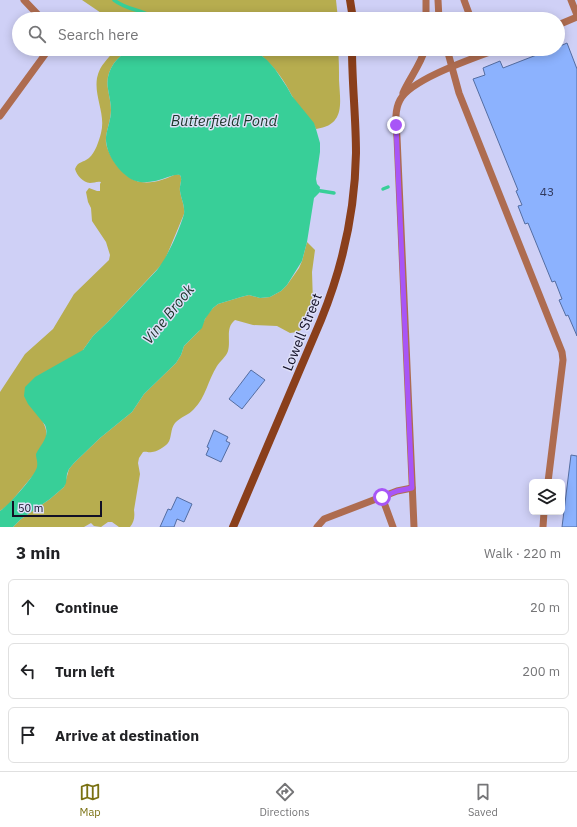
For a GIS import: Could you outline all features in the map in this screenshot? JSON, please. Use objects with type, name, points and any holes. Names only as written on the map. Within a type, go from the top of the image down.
[{"type":"main road","points":[[350,0],[352,12]]},
{"type":"main road","points":[[354,12],[356,0]]},
{"type":"main road","name":"Lowell Street","points":[[233,527],[321,320],[335,283],[344,250],[350,220],[355,177],[356,136],[352,56]]},
{"type":"lane","points":[[24,0],[35,12]]},
{"type":"lane","points":[[426,0],[426,12]]},
{"type":"lane","points":[[438,0],[439,12]]},
{"type":"lane","points":[[464,0],[468,12]]},
{"type":"lane","points":[[565,22],[577,16],[571,0]]},
{"type":"lane","points":[[0,116],[44,56]]},
{"type":"lane","points":[[414,527],[396,125],[400,100],[422,56]]},
{"type":"lane","points":[[448,56],[459,92],[562,352],[563,360],[548,479]]},
{"type":"lane","points":[[400,100],[409,89],[416,84],[476,56]]},
{"type":"lane","points":[[317,527],[324,519],[397,491],[412,488]]},
{"type":"lane","points":[[382,497],[393,527]]},
{"type":"lane","points":[[543,527],[544,515]]},
{"type":"shaded area","points":[[82,0],[336,0],[337,12],[100,12]]},
{"type":"shaded area","points":[[110,56],[121,56],[112,66],[107,83],[111,110],[106,143],[110,155],[124,173],[141,182],[155,182],[176,174],[180,175],[180,191],[184,214],[164,262],[93,336],[83,350],[83,361],[77,365],[64,368],[46,388],[45,395],[47,399],[40,410],[41,418],[46,428],[45,441],[51,431],[52,425],[47,412],[48,409],[58,384],[69,373],[72,373],[73,375],[65,382],[64,385],[66,387],[82,382],[95,389],[108,388],[112,389],[113,392],[79,425],[70,430],[61,431],[58,434],[46,460],[9,504],[0,511],[0,392],[25,354],[53,329],[74,294],[109,260],[110,255],[106,242],[92,221],[91,208],[86,192],[89,188],[100,191],[101,182],[90,183],[83,180],[75,169],[79,163],[87,160],[91,156],[95,150],[101,133],[102,119],[97,92],[97,78],[102,66]]},
{"type":"shaded area","points":[[262,56],[339,56],[340,104],[337,118],[326,127],[316,129],[297,104],[276,70]]},
{"type":"shaded area","points":[[307,242],[315,250],[312,272],[313,303],[306,323],[301,330],[290,333],[277,326],[253,325],[235,320],[232,323],[229,330],[228,351],[214,371],[198,404],[192,411],[175,423],[167,445],[156,451],[143,452],[139,458],[138,463],[140,474],[134,519],[130,527],[119,527],[112,522],[108,522],[101,527],[94,526],[91,523],[84,527],[13,527],[21,519],[50,499],[64,487],[69,469],[100,438],[132,412],[144,394],[176,363],[184,346],[199,331],[207,315],[213,308],[218,304],[249,295],[260,298],[270,297],[281,291],[299,268]]},
{"type":"water","name":"Butterfield Pond","points":[[262,56],[267,60],[275,69],[292,96],[314,123],[320,143],[316,179],[317,184],[320,187],[319,193],[314,198],[307,242],[302,261],[287,285],[281,291],[270,297],[260,298],[249,295],[241,297],[218,304],[213,308],[205,319],[202,328],[184,346],[176,363],[144,394],[132,412],[100,438],[69,469],[64,487],[50,499],[21,519],[13,527],[0,527],[0,511],[32,477],[37,467],[36,454],[46,437],[45,425],[28,404],[24,396],[25,387],[35,377],[83,350],[93,336],[157,270],[173,243],[184,214],[180,191],[180,175],[150,182],[133,180],[118,168],[110,156],[106,143],[111,110],[107,83],[112,66],[120,57]]},
{"type":"building","points":[[567,43],[577,69],[577,336],[568,315],[566,316],[559,300],[562,299],[555,281],[552,282],[528,223],[525,224],[518,206],[522,205],[516,191],[518,190],[473,79],[485,75],[483,68],[500,61],[503,68],[534,56],[565,56],[565,44]]},
{"type":"building","points":[[251,370],[265,380],[242,409],[229,399]]},
{"type":"building","points":[[214,430],[228,437],[226,441],[230,443],[221,462],[206,455],[209,448],[207,447]]},
{"type":"building","points":[[571,455],[577,456],[577,527],[562,527],[564,515],[565,515]]},
{"type":"building","points":[[177,497],[192,504],[184,522],[177,519],[174,527],[160,527],[168,509],[171,510]]},
{"type":"waterway","points":[[114,0],[119,4],[143,12]]},
{"type":"waterway","name":"Vine Brook","points":[[383,189],[388,187]]},
{"type":"waterway","name":"Vine Brook","points":[[315,190],[334,193]]},
{"type":"route","points":[[382,497],[397,491],[412,488],[396,125]]}]
